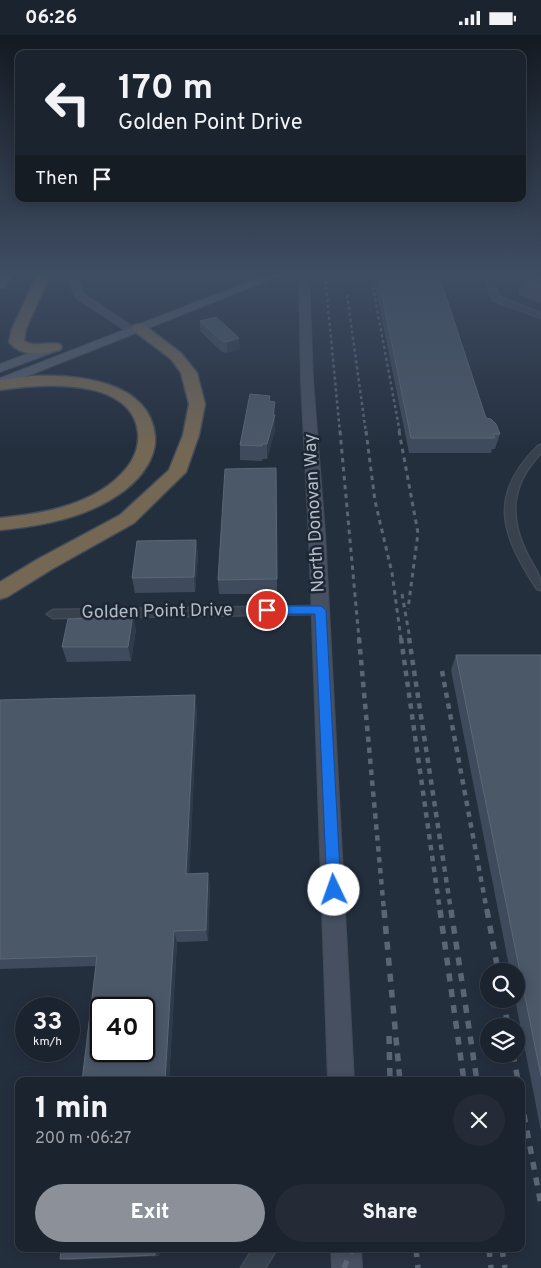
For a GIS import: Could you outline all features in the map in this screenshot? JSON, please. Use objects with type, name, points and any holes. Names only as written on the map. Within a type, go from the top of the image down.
[{"type":"highway","points":[[18,333],[16,342],[35,351],[59,346]]},
{"type":"highway","points":[[0,592],[45,564],[127,519],[177,472],[191,435],[197,404],[189,373],[176,356],[146,333]]},
{"type":"highway","points":[[0,384],[51,379],[84,382],[106,389],[132,403],[143,418],[148,439],[144,455],[134,471],[101,498],[48,518],[0,524]]},
{"type":"main road","points":[[0,384],[110,333]]},
{"type":"main road","points":[[0,368],[59,346]]},
{"type":"street","name":"North Donovan Way","points":[[306,333],[321,610],[342,1077]]},
{"type":"street","points":[[541,448],[529,457],[517,475],[510,497],[509,508],[512,531],[526,565],[541,586]]},
{"type":"street","name":"Golden Point Drive","points":[[54,614],[321,610]]},
{"type":"street","points":[[252,1268],[264,1252]]},
{"type":"street","points":[[346,1252],[347,1268]]},
{"type":"building","points":[[213,333],[233,333],[239,338],[227,342],[222,341]]},
{"type":"building","points":[[390,333],[458,333],[486,418],[491,419],[496,424],[500,434],[493,434],[495,438],[411,438]]},
{"type":"building","points":[[250,394],[270,396],[269,401],[275,402],[273,415],[275,415],[267,444],[262,444],[262,446],[240,445]]},
{"type":"building","points":[[276,468],[277,579],[218,580],[225,469]]},
{"type":"building","points":[[196,540],[194,577],[132,578],[137,541]]},
{"type":"building","points":[[133,614],[128,647],[62,647],[68,619],[95,618],[95,615]]},
{"type":"building","points":[[456,655],[541,655],[541,1076],[525,997],[525,963],[518,963]]},
{"type":"building","points":[[195,695],[186,874],[208,873],[206,930],[174,931],[165,1077],[82,1077],[90,1014],[90,1062],[155,1062],[155,997],[92,997],[97,956],[0,959],[0,700]]},
{"type":"building","points":[[61,1252],[155,1252],[155,1255],[60,1259]]},
{"type":"railway","points":[[330,333],[340,433]]},
{"type":"railway","points":[[352,333],[366,433]]},
{"type":"railway","points":[[381,333],[400,433]]},
{"type":"railway","points":[[340,431],[359,639]]},
{"type":"railway","points":[[366,431],[375,501],[392,573],[401,639]]},
{"type":"railway","points":[[399,431],[418,533],[408,609]]},
{"type":"railway","points":[[402,594],[410,639]]},
{"type":"railway","points":[[359,638],[384,911]]},
{"type":"railway","points":[[401,638],[440,911]]},
{"type":"railway","points":[[409,638],[451,911]]},
{"type":"railway","points":[[442,671],[487,911]]},
{"type":"railway","points":[[384,910],[400,1077]]},
{"type":"railway","points":[[440,910],[463,1077]]},
{"type":"railway","points":[[451,910],[476,1077]]},
{"type":"railway","points":[[487,910],[497,963]]},
{"type":"railway","points":[[505,1008],[507,1018]]},
{"type":"railway","points":[[389,1036],[390,1077]]},
{"type":"railway","points":[[515,1063],[517,1077]]},
{"type":"railway","points":[[525,1120],[541,1205]]},
{"type":"railway","points":[[344,1268],[351,1252]]},
{"type":"railway","points":[[416,1252],[418,1268]]},
{"type":"railway","points":[[489,1252],[491,1268]]},
{"type":"railway","points":[[502,1252],[505,1268]]},
{"type":"route","points":[[267,610],[321,610],[334,890]]}]
